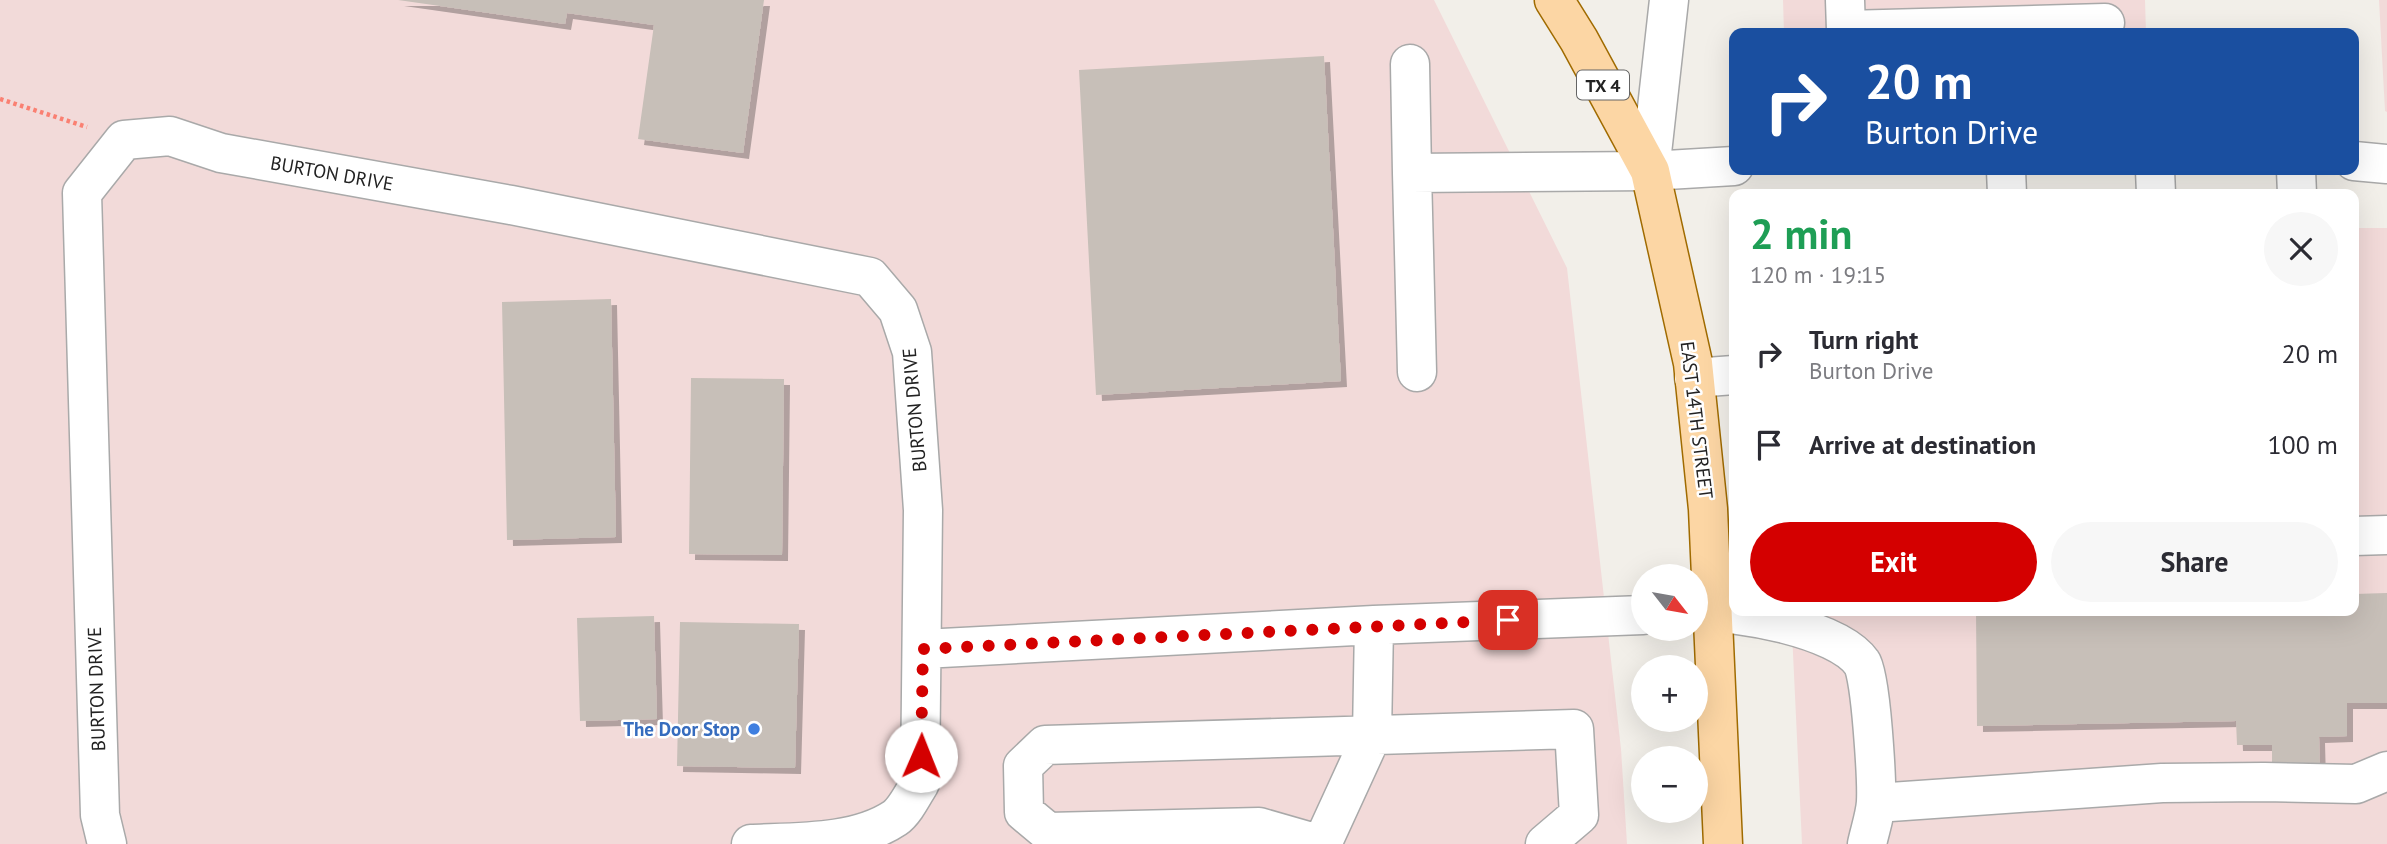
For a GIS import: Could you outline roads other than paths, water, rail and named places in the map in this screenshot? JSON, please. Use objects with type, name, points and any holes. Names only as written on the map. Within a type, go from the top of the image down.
[{"type":"main road","name":"TX 4","points":[[1554,0],[1579,40],[1650,171]]},
{"type":"main road","name":"EAST 14TH STREET","points":[[1650,171],[1695,378],[1708,509],[1706,564]]},
{"type":"main road","name":"EAST 14TH STREET","points":[[1707,641],[1723,844]]},
{"type":"street","name":"EAST 14TH STREET","points":[[1650,171],[1669,0]]},
{"type":"street","points":[[1845,0],[1846,28]]},
{"type":"street","points":[[2010,28],[2105,23]]},
{"type":"street","points":[[1410,64],[1417,372]]},
{"type":"street","name":"BURTON DRIVE","points":[[107,844],[100,815],[82,193],[124,139],[170,136],[221,153],[511,205],[870,277],[898,310],[912,352],[923,510],[920,783],[897,817],[866,834],[833,840],[751,844]]},
{"type":"street","points":[[2359,161],[2387,164]]},
{"type":"street","points":[[1412,173],[1650,171],[1729,166]]},
{"type":"street","points":[[1695,378],[1729,375]]},
{"type":"street","points":[[2359,536],[2387,535]]},
{"type":"street","points":[[1708,612],[1729,616]]},
{"type":"street","points":[[923,649],[1374,625],[1631,615]]},
{"type":"street","points":[[1732,616],[1792,625],[1844,646],[1864,664],[1872,716],[1876,803],[1867,844]]},
{"type":"street","points":[[1374,625],[1372,735],[1320,844],[1259,827],[1048,832],[1024,812],[1023,766],[1045,745],[1372,735],[1574,729],[1578,816],[1545,844]]},
{"type":"street","points":[[1876,803],[2162,783],[2356,784],[2387,771]]},
{"type":"place","name":"The Door Stop","points":[[754,729]]}]
